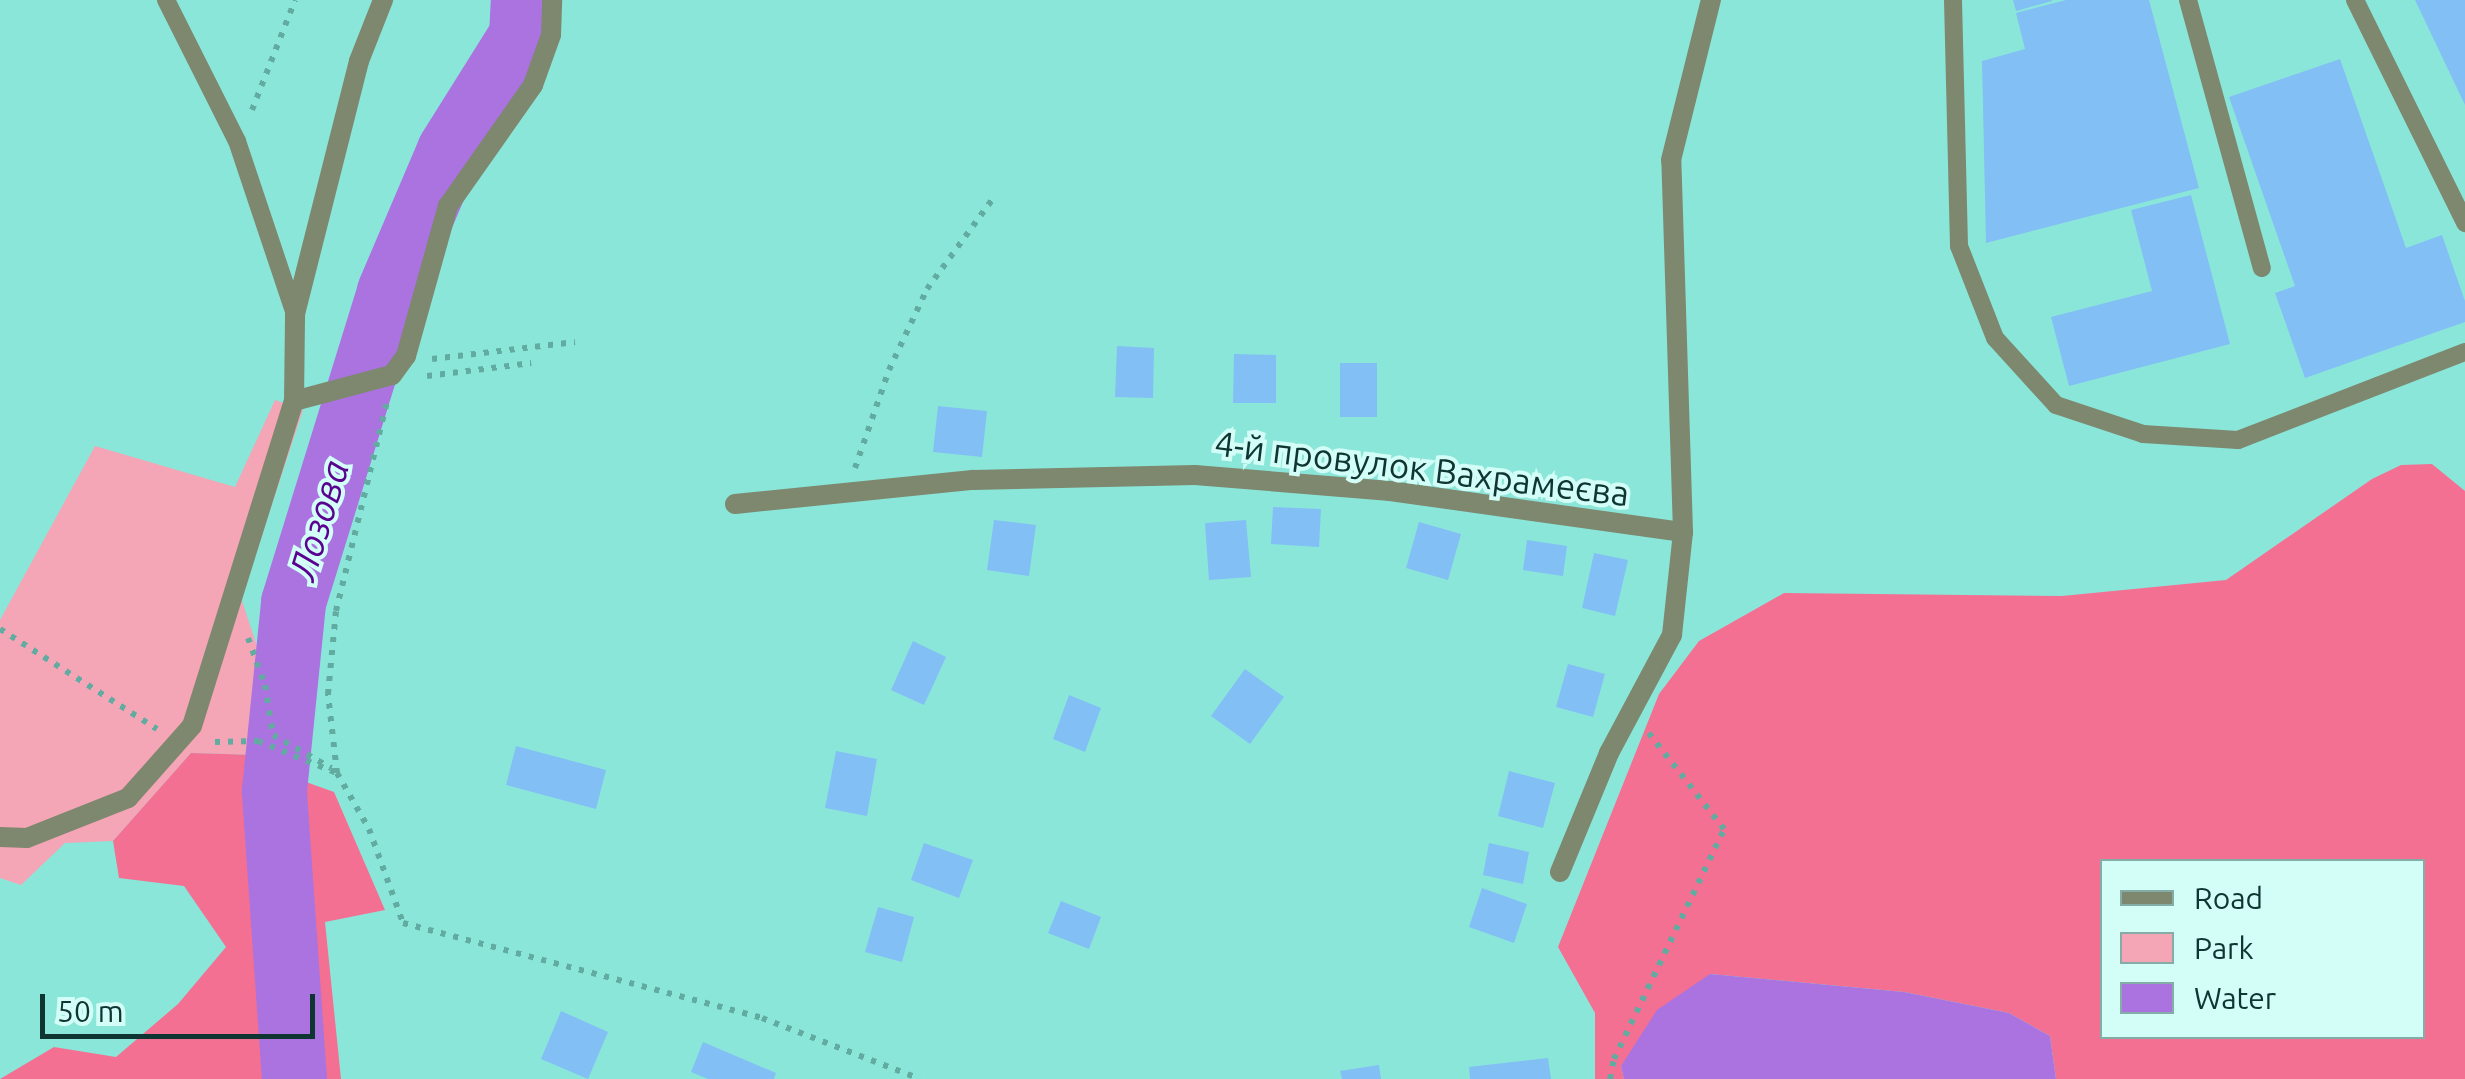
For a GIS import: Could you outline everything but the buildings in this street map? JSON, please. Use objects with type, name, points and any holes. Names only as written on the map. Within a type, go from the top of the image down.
[{"type":"street","points":[[0,837],[27,838],[128,798],[192,726],[228,597],[294,400],[295,314],[359,60],[383,0]]},
{"type":"street","points":[[294,400],[384,377],[406,356],[448,206],[533,85],[551,35],[552,0]]},
{"type":"street","points":[[1560,872],[1632,711],[1672,635],[1683,532],[1671,160],[1711,0]]},
{"type":"street","name":"4-й провулок Вахрамеєва","points":[[734,504],[973,480],[1195,474],[1390,491],[1683,532]]},
{"type":"lane","points":[[166,0],[237,141],[295,314]]},
{"type":"lane","points":[[1953,0],[1959,246],[1995,338],[2056,406],[2143,434],[2238,440],[2465,352]]},
{"type":"lane","points":[[2188,0],[2262,268]]},
{"type":"lane","points":[[2355,0],[2465,223]]},
{"type":"path","points":[[237,141],[295,0]]},
{"type":"path","points":[[851,494],[858,449],[927,289],[994,198]]},
{"type":"path","points":[[406,356],[452,361],[574,342]]},
{"type":"path","points":[[532,363],[384,377],[336,611],[328,694],[337,773],[369,829],[403,923],[762,1018],[920,1079]]},
{"type":"path","points":[[228,597],[266,685],[273,735],[337,773]]},
{"type":"path","points":[[0,629],[177,743]]},
{"type":"path","points":[[1610,1079],[1614,1060],[1724,829],[1632,711]]},
{"type":"path","points":[[258,741],[337,773]]},
{"type":"green space","points":[[275,400],[303,410],[241,598],[274,697],[260,755],[191,753],[113,841],[65,843],[21,885],[0,878],[0,620],[95,446],[235,487]]},
{"type":"shaded area","points":[[2432,464],[2465,491],[2465,1079],[2056,1079],[2050,1036],[2009,1013],[1904,992],[1710,974],[1621,1066],[1624,1079],[1595,1079],[1595,1013],[1558,947],[1659,694],[1699,641],[1784,593],[2062,596],[2226,580],[2372,479],[2401,465]]},
{"type":"shaded area","points":[[191,753],[260,755],[292,777],[334,792],[385,910],[325,922],[341,1079],[0,1079],[54,1047],[116,1057],[178,1004],[226,947],[184,886],[119,878],[113,841]]},
{"type":"water","points":[[1710,974],[1904,992],[2009,1013],[2050,1036],[2056,1079],[1624,1079],[1621,1066],[1657,1010]]},
{"type":"waterway","name":"Лозова","points":[[294,1079],[274,790],[293,602],[389,291],[449,150],[521,35],[523,0]]}]
